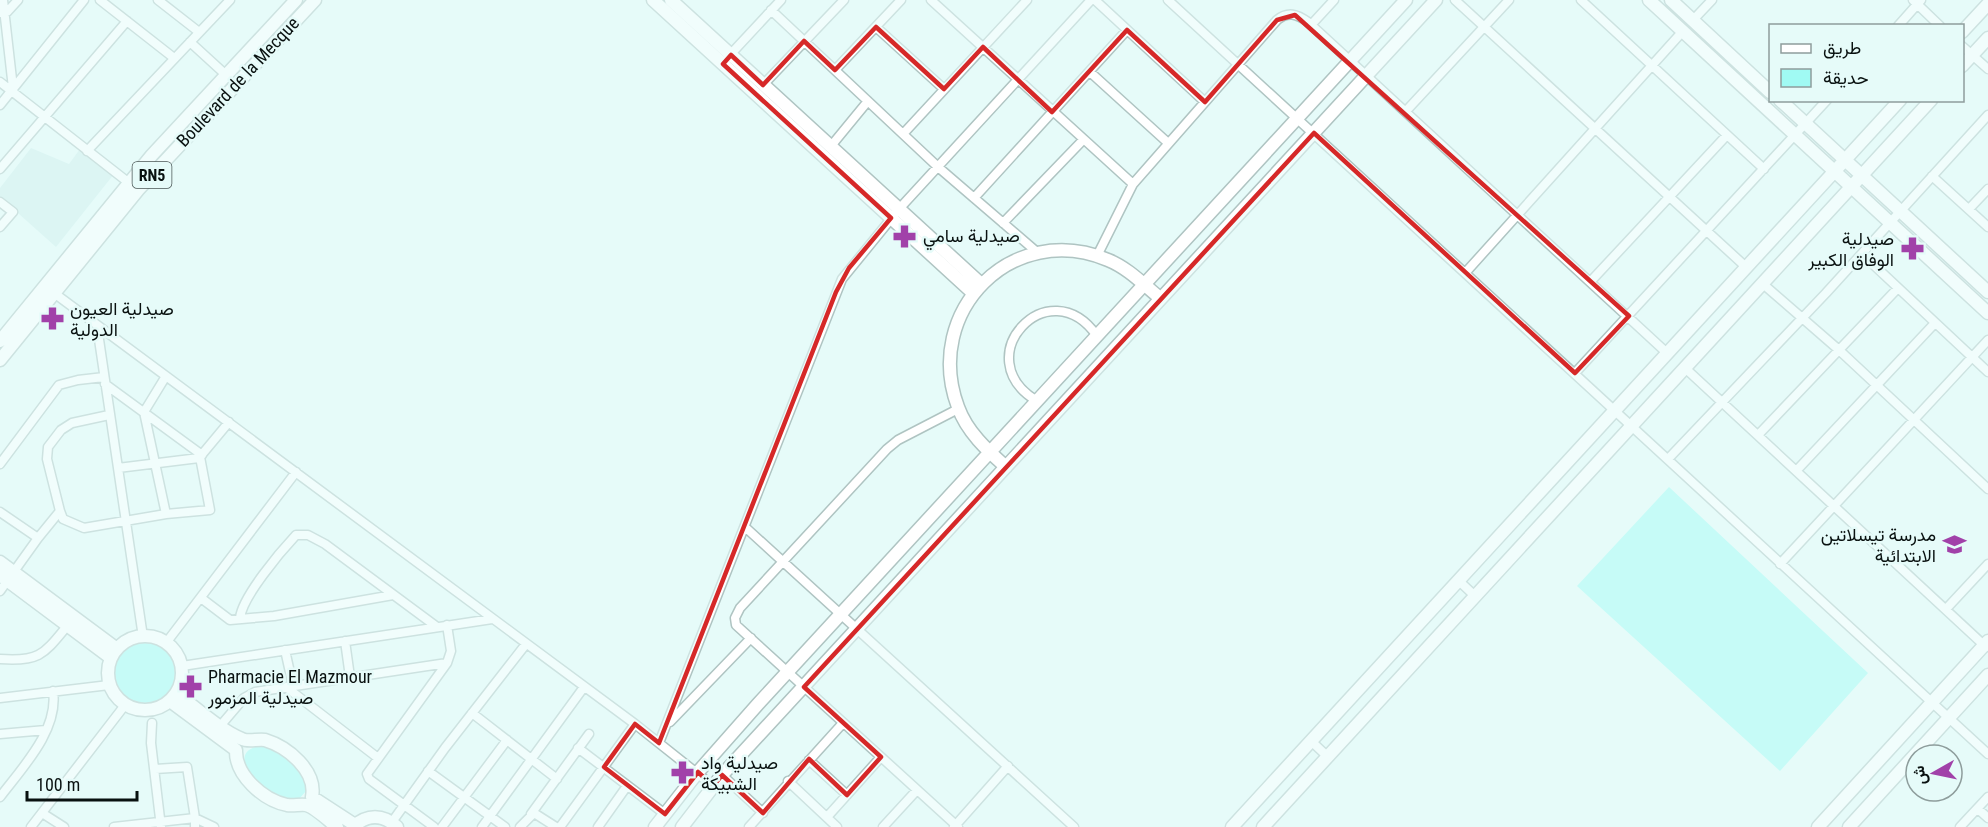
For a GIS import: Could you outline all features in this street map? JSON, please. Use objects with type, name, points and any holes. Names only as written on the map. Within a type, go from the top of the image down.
[{"type":"street","points":[[3,0],[2,13],[11,91]]},
{"type":"street","points":[[2,13],[18,0]]},
{"type":"street","points":[[0,105],[84,0]]},
{"type":"street","points":[[100,0],[174,58]]},
{"type":"street","points":[[158,0],[199,32]]},
{"type":"street","points":[[87,151],[230,0]]},
{"type":"street","name":"Boulevard de la Mecque","points":[[0,341],[133,187],[225,74],[296,0]]},
{"type":"street","name":"Boulevard de la Mecque","points":[[0,360],[54,293],[133,187],[315,0]]},
{"type":"street","points":[[653,0],[763,85],[831,146],[895,214]]},
{"type":"street","points":[[671,0],[727,59],[976,288]]},
{"type":"street","points":[[727,59],[780,0]]},
{"type":"street","points":[[763,85],[844,0]]},
{"type":"street","points":[[835,70],[901,0]]},
{"type":"street","points":[[931,0],[1133,184]]},
{"type":"street","points":[[659,743],[842,279],[859,255],[1017,80],[1093,0],[1205,102]]},
{"type":"street","points":[[1168,0],[1988,754]]},
{"type":"street","points":[[1311,25],[1334,0]]},
{"type":"street","points":[[655,827],[698,772],[840,614],[1146,286],[1349,60],[1406,0]]},
{"type":"street","points":[[682,827],[722,775],[1160,298],[1245,210],[1436,0]]},
{"type":"street","points":[[1455,0],[1746,267]]},
{"type":"street","points":[[1406,111],[1509,0]]},
{"type":"street","points":[[1581,0],[1764,169]]},
{"type":"street","points":[[1649,0],[1988,313]]},
{"type":"street","points":[[1671,0],[1769,91]]},
{"type":"street","points":[[1693,20],[1712,0]]},
{"type":"street","points":[[903,134],[983,47],[1020,2]]},
{"type":"street","points":[[1900,24],[1917,2],[1938,24]]},
{"type":"street","points":[[1964,30],[1988,4]]},
{"type":"street","points":[[771,10],[938,167],[1038,253]]},
{"type":"street","points":[[1097,256],[1133,184],[1167,142],[1282,16],[1295,15],[1311,25],[1406,111],[1667,352]]},
{"type":"street","points":[[0,169],[127,21]]},
{"type":"street","points":[[876,27],[944,90]]},
{"type":"street","points":[[974,198],[1127,30]]},
{"type":"street","points":[[1466,272],[1683,31]]},
{"type":"street","points":[[1964,64],[1988,38]]},
{"type":"street","points":[[189,42],[225,74]]},
{"type":"street","points":[[1964,48],[1988,69]]},
{"type":"street","points":[[1090,72],[1167,142]]},
{"type":"street","points":[[0,82],[133,187]]},
{"type":"street","points":[[0,94],[11,91]]},
{"type":"street","points":[[831,146],[868,101]]},
{"type":"street","points":[[1782,102],[1988,292]]},
{"type":"street","points":[[1575,373],[1825,102]]},
{"type":"street","points":[[1232,827],[1898,102]]},
{"type":"street","points":[[1263,827],[1633,427],[1929,102]]},
{"type":"street","points":[[1668,459],[1724,403],[1988,115]]},
{"type":"street","points":[[1591,281],[1727,135]]},
{"type":"street","points":[[1003,223],[1083,140]]},
{"type":"street","points":[[1932,176],[1988,227]]},
{"type":"street","points":[[1969,209],[1988,189]]},
{"type":"street","points":[[0,201],[12,212],[0,227]]},
{"type":"street","points":[[1006,467],[989,452],[966,425],[952,391],[950,352],[954,333],[976,288],[1010,264],[1038,253],[1068,250],[1097,256],[1123,268],[1160,298]]},
{"type":"street","points":[[1862,254],[1988,372]]},
{"type":"street","points":[[1763,284],[1839,350],[1988,489]]},
{"type":"street","points":[[1759,434],[1899,288]]},
{"type":"street","points":[[54,293],[635,724],[713,786]]},
{"type":"street","points":[[1037,401],[1019,387],[1010,367],[1011,345],[1022,326],[1040,314],[1062,312],[1082,320],[1097,336]]},
{"type":"street","points":[[1797,470],[1935,322]]},
{"type":"street","points":[[97,326],[109,415],[128,520],[143,637]]},
{"type":"street","points":[[1780,564],[1836,507],[1988,340]]},
{"type":"street","points":[[1685,368],[1987,645],[1818,827]]},
{"type":"street","points":[[166,376],[144,411],[157,461],[166,514]]},
{"type":"street","points":[[0,464],[59,385],[78,380],[105,381],[201,456],[210,510],[166,514],[84,528],[63,519],[47,459],[48,447],[61,430],[72,423],[109,415]]},
{"type":"street","points":[[958,409],[893,444],[736,614],[736,625],[956,826],[1008,766]]},
{"type":"street","points":[[118,468],[157,461],[191,461],[201,456],[229,422]]},
{"type":"street","points":[[166,643],[296,472]]},
{"type":"street","points":[[5,579],[60,511]]},
{"type":"street","points":[[0,512],[38,538]]},
{"type":"street","points":[[745,528],[1074,827]]},
{"type":"street","points":[[240,618],[250,596],[292,539],[299,534],[308,535],[325,544],[437,627]]},
{"type":"street","points":[[0,562],[5,579],[68,625],[114,653]]},
{"type":"street","points":[[1946,609],[1988,564]]},
{"type":"street","points":[[5,579],[114,653]]},
{"type":"street","points":[[1459,581],[1476,597]]},
{"type":"street","points":[[201,598],[228,620],[274,616],[393,595]]},
{"type":"street","points":[[182,666],[492,619]]},
{"type":"street","points":[[0,659],[20,661],[36,658],[45,652],[68,625]]},
{"type":"street","points":[[434,827],[367,776],[447,663],[450,651],[447,625]]},
{"type":"street","points":[[143,637],[166,643],[175,651],[182,666],[182,676],[173,697],[164,705],[151,708],[141,709],[125,705],[114,696],[109,685],[108,666],[114,653],[125,642],[143,637]]},
{"type":"street","points":[[666,726],[751,638]]},
{"type":"street","points":[[345,641],[350,677]]},
{"type":"street","points":[[240,745],[236,762],[241,771],[263,792],[282,804],[309,801],[354,826],[373,817],[394,825],[404,804],[428,771],[526,644]]},
{"type":"street","points":[[285,650],[290,687],[378,758]]},
{"type":"street","points":[[221,725],[249,694],[447,663]]},
{"type":"street","points":[[1849,827],[1988,675]]},
{"type":"street","points":[[0,698],[109,685]]},
{"type":"street","points":[[482,827],[584,687]]},
{"type":"street","points":[[0,797],[46,730],[53,712],[53,691]]},
{"type":"street","points":[[173,697],[221,725],[240,745]]},
{"type":"street","points":[[173,697],[240,745],[265,740],[292,756],[309,775],[313,789],[309,801]]},
{"type":"street","points":[[31,827],[125,705]]},
{"type":"street","points":[[472,713],[556,779]]},
{"type":"street","points":[[152,723],[161,824]]},
{"type":"street","points":[[750,827],[788,781],[843,723]]},
{"type":"street","points":[[531,814],[537,814],[558,827],[635,724]]},
{"type":"street","points":[[0,734],[46,730]]},
{"type":"street","points":[[520,827],[589,734]]},
{"type":"street","points":[[442,827],[507,740]]},
{"type":"street","points":[[1311,741],[1327,756]]},
{"type":"street","points":[[578,748],[665,814]]},
{"type":"street","points":[[827,817],[881,757]]},
{"type":"street","points":[[809,760],[847,795]]},
{"type":"street","points":[[155,769],[187,767],[195,823]]},
{"type":"street","points":[[428,771],[505,827]]},
{"type":"street","points":[[722,775],[763,813]]},
{"type":"street","points":[[788,781],[837,827]]},
{"type":"street","points":[[598,827],[627,786]]},
{"type":"street","points":[[883,827],[917,790]]},
{"type":"street","points":[[1960,827],[1988,797]]},
{"type":"street","points":[[309,801],[337,827]]},
{"type":"street","points":[[1978,809],[1988,818]]},
{"type":"street","points":[[42,813],[64,827]]},
{"type":"street","points":[[114,827],[195,823],[214,827]]},
{"type":"highlighted area","points":[[1295,15],[1629,316],[1575,373],[1314,133],[804,687],[881,757],[847,795],[809,759],[763,813],[722,775],[713,786],[698,772],[665,814],[604,767],[635,724],[659,743],[836,292],[849,268],[891,218],[723,64],[731,55],[763,85],[804,41],[835,70],[876,27],[944,89],[983,47],[1052,112],[1127,30],[1205,102],[1277,20]]},
{"type":"shaded area","points":[[31,148],[69,164],[80,149],[114,174],[56,247],[0,197],[0,188]]},
{"type":"green space","points":[[1669,487],[1868,673],[1780,771],[1577,586]]},
{"type":"green space","points":[[144,642],[156,644],[166,651],[173,661],[175,673],[173,685],[166,695],[156,702],[144,704],[132,702],[122,695],[115,685],[113,673],[115,661],[122,651],[132,644]]},
{"type":"green space","points":[[269,745],[304,773],[307,790],[298,800],[285,800],[274,796],[255,781],[248,771],[245,762],[246,753],[254,747]]},
{"type":"place","name":"صيدلية سامي","points":[[905,236]]},
{"type":"place","name":"صيدلية الوفاق الكبير","points":[[1912,249]]},
{"type":"place","name":"صيدلية العيون الدولية","points":[[52,319]]},
{"type":"place","name":"مدرسة تيسلاتين الابتدائية","points":[[1954,545]]},
{"type":"place","name":"Pharmacie El Mazmour صيدلية المزمور","points":[[190,687]]},
{"type":"place","name":"صيدلية واد الشبيكة","points":[[683,773]]}]
